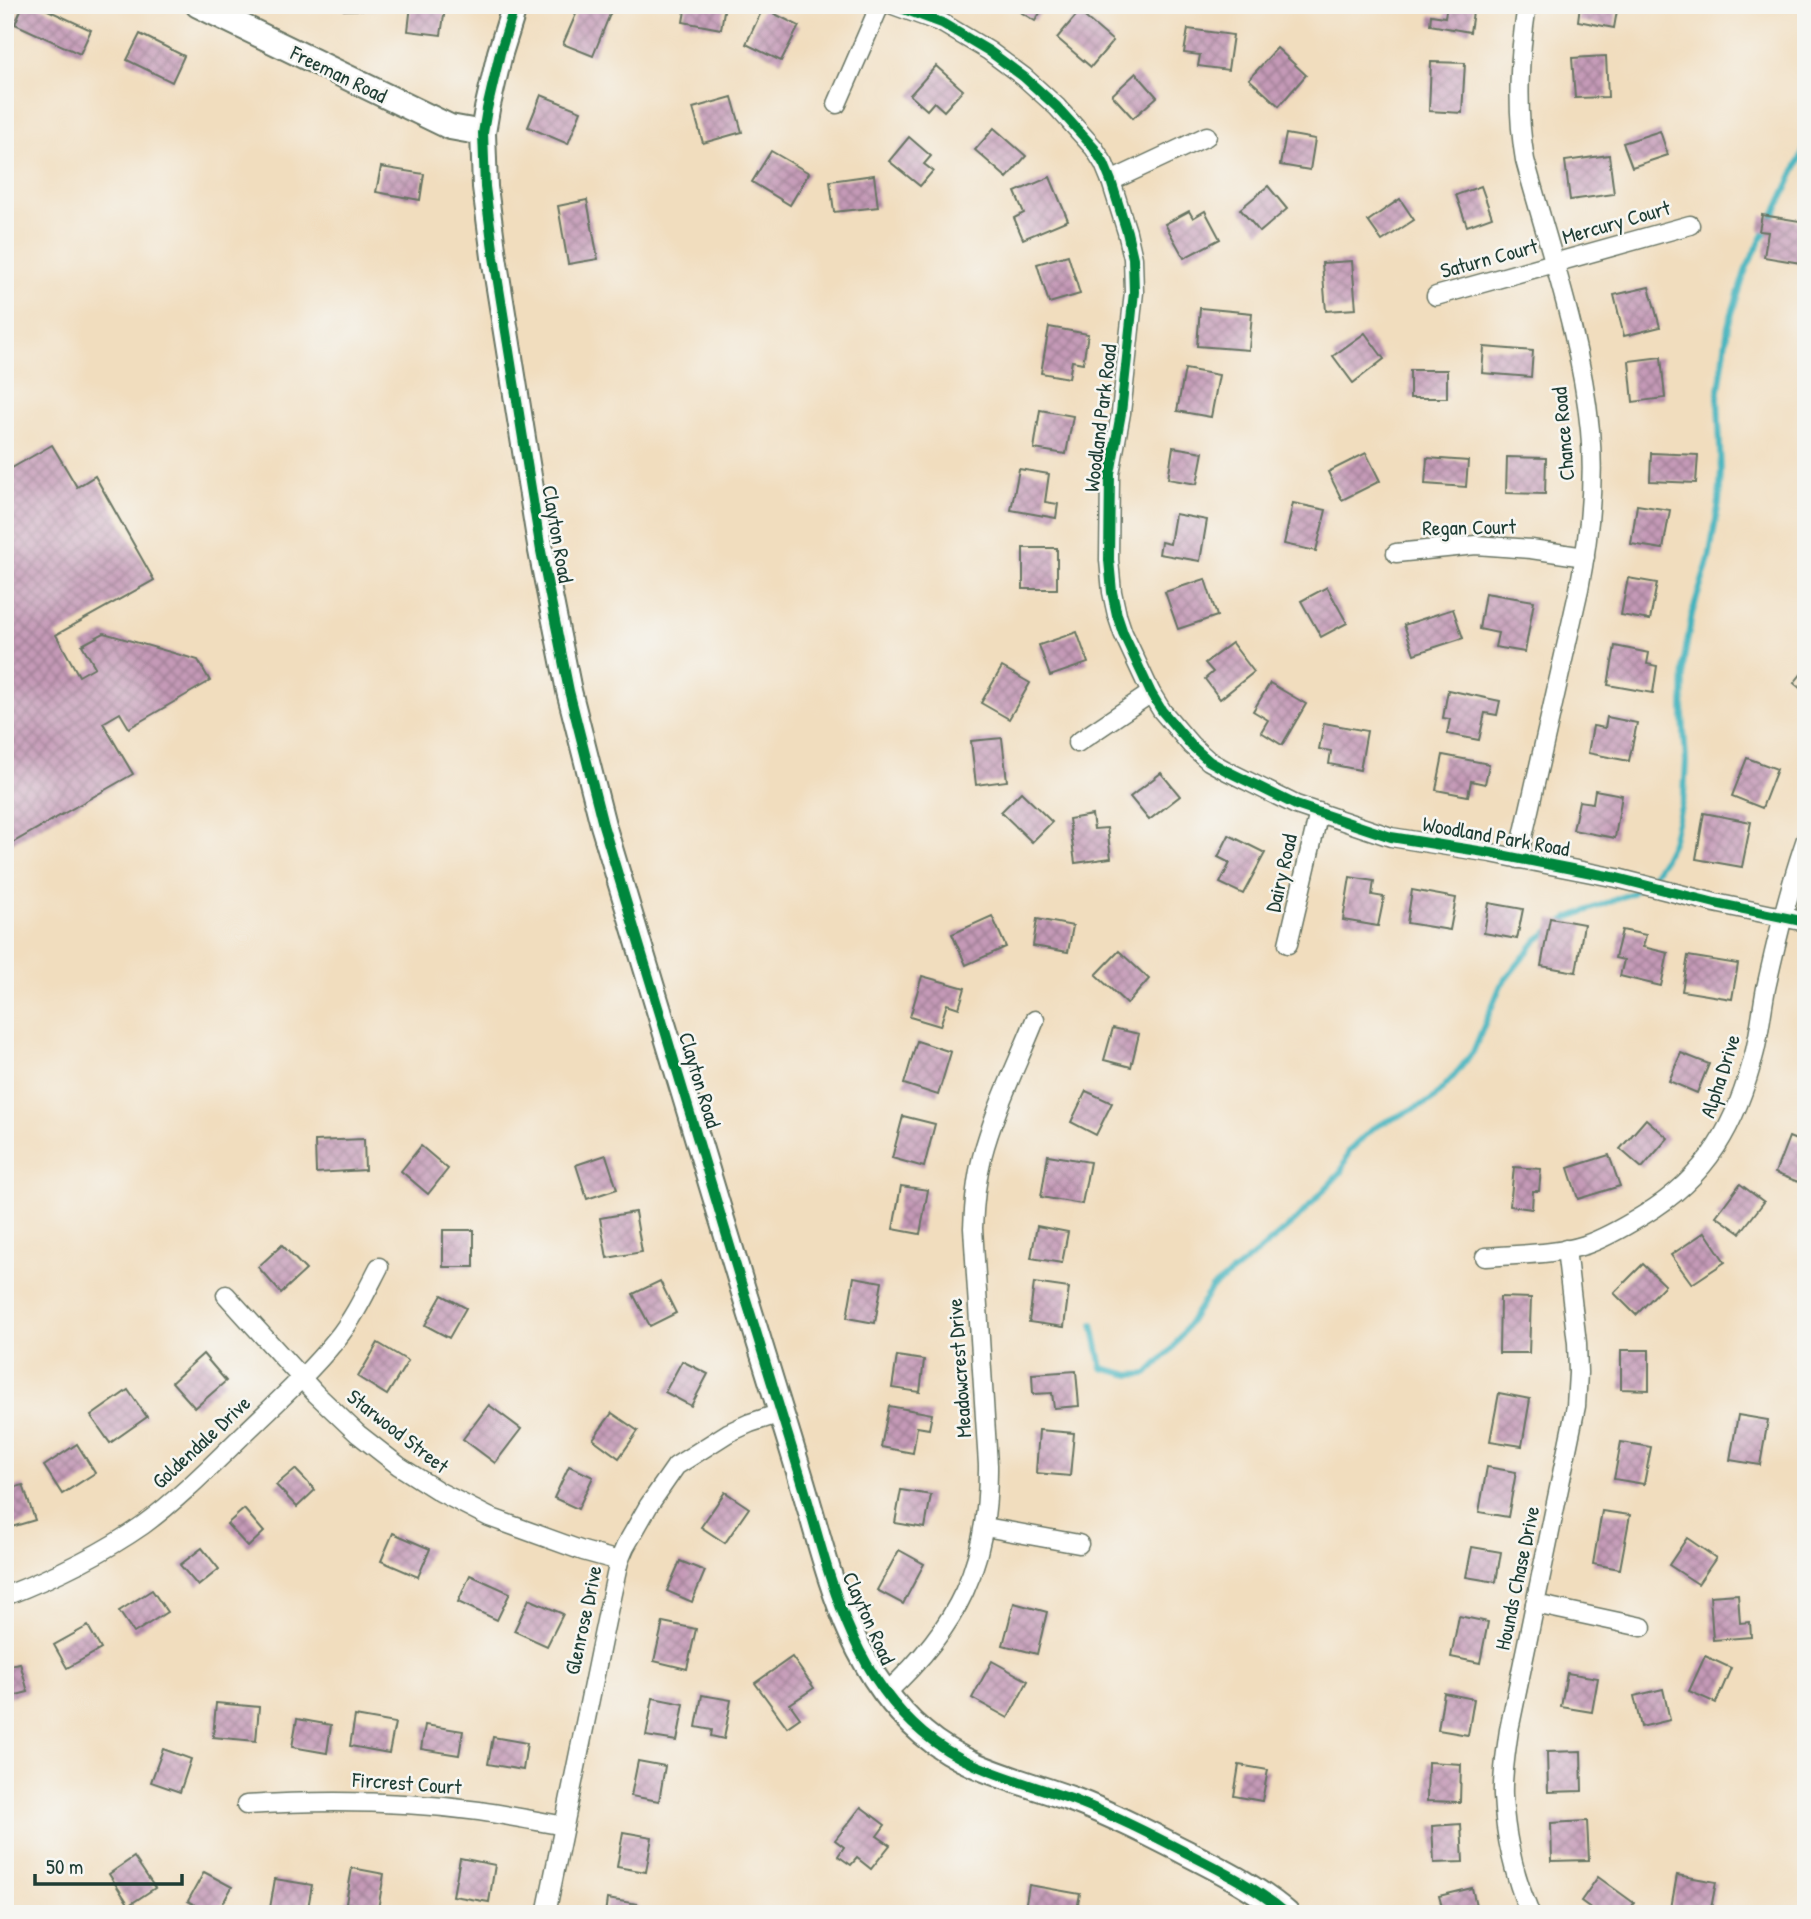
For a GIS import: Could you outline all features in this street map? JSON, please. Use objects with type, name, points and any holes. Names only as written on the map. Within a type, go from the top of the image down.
[{"type":"street","name":"Freeman Road","points":[[198,5],[450,127],[483,133]]},
{"type":"street","name":"Clayton Road","points":[[515,5],[494,76],[483,133],[485,187],[541,551],[569,691],[603,825],[836,1597],[861,1655],[886,1693],[923,1734],[959,1759],[1074,1800],[1135,1826],[1226,1873],[1279,1910]]},
{"type":"street","points":[[837,104],[880,5]]},
{"type":"street","name":"Woodland Park Road","points":[[893,5],[942,23],[1024,76],[1094,148],[1111,181],[1128,232],[1133,258],[1134,292],[1121,413],[1110,474],[1109,560],[1112,592],[1117,615],[1151,693],[1174,727],[1191,745],[1209,761],[1296,805],[1391,837],[1645,884],[1715,903],[1806,922]]},
{"type":"street","name":"Chance Road","points":[[1518,859],[1585,557],[1591,482],[1590,429],[1574,339],[1525,160],[1521,136],[1519,70],[1527,5]]},
{"type":"street","points":[[1111,181],[1207,136]]},
{"type":"street","name":"Mercury Court","points":[[1554,263],[1690,225]]},
{"type":"street","name":"Saturn Court","points":[[1436,296],[1554,263]]},
{"type":"street","name":"Regan Court","points":[[1396,553],[1476,545],[1585,557]]},
{"type":"street","points":[[1077,743],[1151,693]]},
{"type":"street","name":"Dairy Road","points":[[1288,944],[1319,812]]},
{"type":"street","name":"Alpha Drive","points":[[1485,1257],[1552,1252],[1585,1245],[1622,1228],[1666,1202],[1695,1174],[1721,1140],[1746,1083],[1783,918],[1806,839]]},
{"type":"street","name":"Meadowcrest Drive","points":[[886,1693],[912,1669],[935,1642],[956,1610],[972,1574],[985,1527],[989,1490],[973,1228],[975,1192],[982,1157],[1035,1020]]},
{"type":"street","name":"Hounds Chase Drive","points":[[1530,1914],[1517,1876],[1507,1832],[1503,1795],[1504,1765],[1576,1406],[1577,1343],[1566,1249]]},
{"type":"street","name":"Goldendale Drive","points":[[5,1596],[50,1578],[100,1553],[181,1494],[302,1378],[337,1339],[379,1267]]},
{"type":"street","name":"Starwood Street","points":[[226,1296],[358,1434],[399,1466],[440,1492],[489,1517],[619,1561]]},
{"type":"street","name":"Glenrose Drive","points":[[546,1914],[619,1561],[637,1524],[676,1465],[728,1433],[780,1413]]},
{"type":"street","points":[[985,1527],[1079,1544]]},
{"type":"street","points":[[1535,1604],[1643,1627]]},
{"type":"street","name":"Fircrest Court","points":[[246,1804],[410,1804],[564,1826]]},
{"type":"building","points":[[23,5],[37,5],[91,30],[80,54],[15,24]]},
{"type":"building","points":[[344,5],[378,5],[378,9],[344,10]]},
{"type":"building","points":[[411,5],[445,9],[441,35],[408,31]]},
{"type":"building","points":[[580,5],[604,5],[612,9],[593,56],[563,44]]},
{"type":"building","points":[[686,5],[725,5],[721,29],[683,22]]},
{"type":"building","points":[[1009,5],[1045,5],[1035,21]]},
{"type":"building","points":[[1447,5],[1474,5],[1470,32],[1430,25],[1431,15],[1445,17]]},
{"type":"building","points":[[1580,5],[1618,5],[1614,28],[1578,21]]},
{"type":"building","points":[[763,8],[799,26],[781,61],[746,44]]},
{"type":"building","points":[[1079,12],[1113,41],[1091,67],[1057,38]]},
{"type":"building","points":[[1188,29],[1233,35],[1228,70],[1198,66],[1200,55],[1184,53]]},
{"type":"building","points":[[140,34],[184,56],[172,82],[127,60]]},
{"type":"building","points":[[1277,48],[1306,75],[1279,106],[1249,79]]},
{"type":"building","points":[[1606,56],[1608,97],[1575,98],[1572,58]]},
{"type":"building","points":[[1431,62],[1465,63],[1462,113],[1429,111]]},
{"type":"building","points":[[936,66],[963,90],[944,111],[934,102],[927,110],[910,95]]},
{"type":"building","points":[[1136,73],[1157,97],[1133,118],[1112,95]]},
{"type":"building","points":[[541,95],[581,111],[568,144],[528,127]]},
{"type":"building","points":[[732,97],[742,132],[703,143],[693,108]]},
{"type":"building","points":[[994,128],[1026,156],[1007,178],[975,150]]},
{"type":"building","points":[[1660,131],[1668,155],[1632,167],[1623,143]]},
{"type":"building","points":[[1286,134],[1315,139],[1310,170],[1280,165]]},
{"type":"building","points":[[909,137],[931,156],[924,164],[933,171],[920,186],[889,161]]},
{"type":"building","points":[[771,151],[809,173],[790,205],[752,182]]},
{"type":"building","points":[[1609,155],[1614,194],[1570,200],[1565,161]]},
{"type":"building","points":[[381,167],[424,174],[420,200],[376,192]]},
{"type":"building","points":[[874,175],[878,207],[834,212],[830,181]]},
{"type":"building","points":[[1050,177],[1068,220],[1023,239],[1014,218],[1024,213],[1015,192]]},
{"type":"building","points":[[1268,186],[1287,209],[1260,232],[1240,209]]},
{"type":"building","points":[[1481,186],[1492,217],[1467,226],[1456,195]]},
{"type":"building","points":[[1400,199],[1414,220],[1382,241],[1368,221]]},
{"type":"building","points":[[587,200],[598,259],[568,264],[558,206]]},
{"type":"building","points":[[1189,211],[1193,218],[1205,211],[1220,239],[1184,258],[1165,224]]},
{"type":"building","points":[[1762,215],[1806,222],[1801,263],[1764,257],[1768,232],[1759,231]]},
{"type":"building","points":[[1068,255],[1080,294],[1049,303],[1037,264]]},
{"type":"building","points":[[1352,261],[1356,309],[1326,311],[1322,263]]},
{"type":"building","points":[[1649,287],[1660,327],[1624,336],[1614,295]]},
{"type":"building","points":[[1200,308],[1252,313],[1249,350],[1197,346]]},
{"type":"building","points":[[1049,327],[1088,334],[1083,363],[1072,361],[1069,378],[1041,373]]},
{"type":"building","points":[[1365,333],[1384,359],[1353,383],[1333,356]]},
{"type":"building","points":[[1484,347],[1533,351],[1531,377],[1482,373]]},
{"type":"building","points":[[1661,357],[1665,398],[1633,402],[1629,361]]},
{"type":"building","points":[[1185,369],[1219,375],[1211,417],[1177,411]]},
{"type":"building","points":[[1410,370],[1447,370],[1447,398],[1410,398]]},
{"type":"building","points":[[1040,410],[1073,416],[1066,454],[1034,449]]},
{"type":"building","points":[[52,445],[77,487],[95,476],[154,580],[56,635],[79,676],[95,667],[82,645],[104,633],[198,660],[210,681],[129,728],[120,713],[103,723],[133,774],[5,847],[5,472]]},
{"type":"building","points":[[1173,447],[1203,452],[1197,484],[1168,479]]},
{"type":"building","points":[[1366,453],[1380,481],[1342,500],[1328,472]]},
{"type":"building","points":[[1651,453],[1698,455],[1696,483],[1650,481]]},
{"type":"building","points":[[1507,457],[1546,458],[1545,494],[1506,493]]},
{"type":"building","points":[[1427,458],[1468,461],[1466,487],[1425,484]]},
{"type":"building","points":[[1019,469],[1049,474],[1045,502],[1058,504],[1056,518],[1011,510]]},
{"type":"building","points":[[1293,503],[1326,510],[1316,551],[1284,544]]},
{"type":"building","points":[[1637,505],[1670,510],[1663,549],[1631,544]]},
{"type":"building","points":[[1175,514],[1207,520],[1200,561],[1159,554],[1161,542],[1170,544]]},
{"type":"building","points":[[1023,548],[1057,548],[1057,589],[1023,589]]},
{"type":"building","points":[[1628,578],[1657,583],[1650,620],[1621,615]]},
{"type":"building","points":[[1205,579],[1217,616],[1178,629],[1165,592]]},
{"type":"building","points":[[1327,587],[1347,623],[1321,637],[1301,601]]},
{"type":"building","points":[[1485,593],[1534,601],[1525,652],[1495,647],[1498,633],[1479,629]]},
{"type":"building","points":[[1453,609],[1463,638],[1414,654],[1404,625]]},
{"type":"building","points":[[1077,632],[1088,663],[1050,676],[1039,645]]},
{"type":"building","points":[[1232,643],[1254,672],[1220,699],[1205,679],[1213,672],[1205,663]]},
{"type":"building","points":[[1615,646],[1649,653],[1647,664],[1657,666],[1653,693],[1608,685]]},
{"type":"building","points":[[1002,667],[1030,683],[1009,719],[981,703]]},
{"type":"building","points":[[1806,668],[1806,693],[1794,683]]},
{"type":"building","points":[[1270,683],[1306,704],[1282,745],[1261,732],[1268,720],[1253,711]]},
{"type":"building","points":[[1448,690],[1500,701],[1497,715],[1485,713],[1479,740],[1447,734],[1450,719],[1443,718]]},
{"type":"building","points":[[1607,717],[1637,723],[1629,761],[1588,753],[1593,726],[1605,728]]},
{"type":"building","points":[[1324,723],[1367,731],[1360,770],[1329,764],[1331,751],[1319,749]]},
{"type":"building","points":[[1002,738],[1007,781],[976,785],[971,741]]},
{"type":"building","points":[[1443,755],[1489,764],[1485,784],[1471,781],[1468,796],[1436,790]]},
{"type":"building","points":[[1747,758],[1777,769],[1762,808],[1732,796]]},
{"type":"building","points":[[1161,773],[1180,796],[1149,820],[1130,797]]},
{"type":"building","points":[[1595,790],[1622,795],[1615,838],[1573,830],[1579,801],[1593,803]]},
{"type":"building","points":[[1021,792],[1052,822],[1032,842],[1001,812]]},
{"type":"building","points":[[1704,813],[1751,822],[1742,867],[1696,859]]},
{"type":"building","points":[[1092,815],[1094,829],[1107,828],[1111,858],[1075,863],[1069,819]]},
{"type":"building","points":[[1229,835],[1265,853],[1243,894],[1220,883],[1230,863],[1218,857]]},
{"type":"building","points":[[1350,877],[1374,881],[1372,895],[1384,897],[1378,926],[1343,920]]},
{"type":"building","points":[[1412,890],[1456,898],[1450,930],[1407,923]]},
{"type":"building","points":[[1489,903],[1523,909],[1517,939],[1484,933]]},
{"type":"building","points":[[992,916],[1006,947],[966,965],[952,934]]},
{"type":"building","points":[[1550,918],[1584,924],[1576,972],[1541,966]]},
{"type":"building","points":[[1037,919],[1073,926],[1068,952],[1033,946]]},
{"type":"building","points":[[1622,930],[1646,935],[1643,947],[1668,953],[1661,986],[1620,976],[1624,960],[1615,958]]},
{"type":"building","points":[[1119,951],[1149,979],[1127,1004],[1096,975]]},
{"type":"building","points":[[1688,956],[1738,964],[1732,999],[1682,991]]},
{"type":"building","points":[[922,976],[965,988],[959,1008],[947,1004],[940,1026],[910,1017]]},
{"type":"building","points":[[1113,1028],[1139,1034],[1131,1067],[1104,1060]]},
{"type":"building","points":[[917,1041],[951,1052],[938,1095],[904,1084]]},
{"type":"building","points":[[1681,1053],[1709,1064],[1697,1093],[1669,1081]]},
{"type":"building","points":[[1086,1091],[1112,1103],[1096,1135],[1071,1122]]},
{"type":"building","points":[[1806,1103],[1806,1125],[1801,1124]]},
{"type":"building","points":[[903,1116],[935,1124],[924,1167],[892,1158]]},
{"type":"building","points":[[1646,1119],[1668,1138],[1642,1168],[1620,1149]]},
{"type":"building","points":[[1789,1137],[1806,1144],[1806,1185],[1775,1173]]},
{"type":"building","points":[[364,1139],[365,1170],[316,1173],[315,1141]]},
{"type":"building","points":[[421,1146],[448,1169],[428,1194],[401,1171]]},
{"type":"building","points":[[606,1155],[617,1189],[587,1199],[576,1165]]},
{"type":"building","points":[[1048,1155],[1090,1162],[1082,1204],[1041,1197]]},
{"type":"building","points":[[1609,1155],[1620,1186],[1578,1199],[1568,1168]]},
{"type":"building","points":[[1514,1167],[1541,1169],[1539,1191],[1533,1191],[1532,1209],[1510,1206]]},
{"type":"building","points":[[1740,1184],[1764,1202],[1740,1233],[1716,1216]]},
{"type":"building","points":[[901,1186],[928,1190],[920,1234],[893,1229]]},
{"type":"building","points":[[635,1212],[642,1252],[607,1258],[600,1218]]},
{"type":"building","points":[[1037,1226],[1068,1232],[1062,1263],[1031,1258]]},
{"type":"building","points":[[443,1230],[474,1230],[474,1267],[443,1267]]},
{"type":"building","points":[[1705,1232],[1725,1262],[1692,1284],[1671,1255]]},
{"type":"building","points":[[282,1245],[306,1270],[281,1293],[258,1267]]},
{"type":"building","points":[[1643,1264],[1665,1285],[1636,1315],[1614,1293]]},
{"type":"building","points":[[854,1277],[882,1282],[875,1323],[847,1318]]},
{"type":"building","points":[[660,1281],[676,1313],[650,1326],[633,1294]]},
{"type":"building","points":[[1034,1283],[1069,1288],[1064,1327],[1029,1322]]},
{"type":"building","points":[[442,1295],[466,1308],[449,1338],[425,1325]]},
{"type":"building","points":[[1500,1297],[1531,1298],[1529,1353],[1499,1353]]},
{"type":"building","points":[[378,1343],[408,1361],[387,1395],[358,1377]]},
{"type":"building","points":[[1621,1350],[1649,1350],[1649,1390],[1621,1389]]},
{"type":"building","points":[[203,1354],[226,1381],[195,1408],[172,1382]]},
{"type":"building","points":[[897,1356],[924,1360],[920,1392],[892,1388]]},
{"type":"building","points":[[682,1361],[708,1374],[691,1406],[665,1392]]},
{"type":"building","points":[[1076,1371],[1079,1406],[1054,1408],[1052,1393],[1033,1394],[1032,1374]]},
{"type":"building","points":[[128,1390],[147,1417],[110,1443],[91,1416]]},
{"type":"building","points":[[1499,1393],[1530,1399],[1522,1446],[1490,1441]]},
{"type":"building","points":[[489,1405],[521,1429],[495,1463],[463,1439]]},
{"type":"building","points":[[889,1406],[932,1414],[929,1429],[917,1427],[913,1453],[881,1447]]},
{"type":"building","points":[[612,1413],[638,1431],[619,1458],[593,1439]]},
{"type":"building","points":[[1738,1415],[1768,1420],[1760,1465],[1730,1460]]},
{"type":"building","points":[[1039,1430],[1074,1433],[1070,1476],[1036,1473]]},
{"type":"building","points":[[1621,1442],[1651,1447],[1644,1484],[1614,1479]]},
{"type":"building","points":[[77,1444],[95,1473],[62,1494],[44,1466]]},
{"type":"building","points":[[569,1466],[593,1477],[578,1509],[554,1498]]},
{"type":"building","points":[[1487,1467],[1516,1472],[1508,1517],[1479,1512]]},
{"type":"building","points":[[295,1469],[315,1490],[297,1507],[276,1485]]},
{"type":"building","points":[[23,1485],[35,1520],[5,1529],[5,1490]]},
{"type":"building","points":[[901,1490],[931,1495],[925,1528],[895,1523]]},
{"type":"building","points":[[725,1492],[749,1508],[725,1543],[701,1527]]},
{"type":"building","points":[[244,1509],[264,1532],[248,1547],[227,1524]]},
{"type":"building","points":[[1602,1511],[1630,1515],[1620,1569],[1593,1564]]},
{"type":"building","points":[[393,1533],[430,1549],[418,1577],[381,1561]]},
{"type":"building","points":[[1687,1538],[1716,1558],[1698,1584],[1669,1565]]},
{"type":"building","points":[[1472,1547],[1501,1552],[1496,1582],[1466,1577]]},
{"type":"building","points":[[202,1548],[219,1569],[198,1586],[180,1565]]},
{"type":"building","points":[[899,1550],[924,1564],[903,1604],[877,1590]]},
{"type":"building","points":[[680,1561],[705,1571],[692,1602],[667,1591]]},
{"type":"building","points":[[470,1575],[510,1593],[497,1620],[458,1602]]},
{"type":"building","points":[[152,1590],[167,1612],[134,1633],[119,1611]]},
{"type":"building","points":[[1738,1594],[1740,1623],[1750,1622],[1751,1637],[1713,1640],[1710,1596]]},
{"type":"building","points":[[529,1599],[563,1614],[547,1646],[514,1631]]},
{"type":"building","points":[[1014,1603],[1047,1612],[1037,1654],[1003,1645]]},
{"type":"building","points":[[1459,1616],[1488,1622],[1480,1663],[1451,1657]]},
{"type":"building","points":[[663,1622],[696,1629],[687,1669],[654,1661]]},
{"type":"building","points":[[88,1626],[101,1649],[67,1668],[54,1645]]},
{"type":"building","points":[[1705,1656],[1731,1668],[1716,1703],[1689,1691]]},
{"type":"building","points":[[792,1657],[814,1688],[790,1704],[800,1718],[787,1727],[755,1683]]},
{"type":"building","points":[[992,1661],[1028,1681],[1008,1718],[972,1698]]},
{"type":"building","points":[[20,1663],[28,1692],[5,1698],[5,1666]]},
{"type":"building","points":[[1567,1673],[1598,1678],[1592,1712],[1561,1707]]},
{"type":"building","points":[[1663,1689],[1670,1720],[1641,1727],[1634,1696]]},
{"type":"building","points":[[1444,1693],[1474,1699],[1468,1735],[1438,1730]]},
{"type":"building","points":[[702,1695],[731,1700],[724,1739],[711,1736],[712,1730],[696,1727]]},
{"type":"building","points":[[653,1698],[684,1704],[677,1741],[646,1736]]},
{"type":"building","points":[[216,1703],[259,1707],[256,1741],[213,1737]]},
{"type":"building","points":[[355,1716],[395,1723],[389,1753],[350,1746]]},
{"type":"building","points":[[297,1719],[331,1725],[327,1753],[292,1747]]},
{"type":"building","points":[[425,1725],[463,1731],[459,1755],[421,1749]]},
{"type":"building","points":[[493,1737],[527,1743],[523,1770],[488,1764]]},
{"type":"building","points":[[163,1749],[191,1759],[180,1792],[151,1782]]},
{"type":"building","points":[[1581,1751],[1582,1791],[1548,1792],[1547,1752]]},
{"type":"building","points":[[638,1761],[665,1766],[659,1801],[631,1796]]},
{"type":"building","points":[[1428,1762],[1461,1764],[1460,1802],[1427,1801]]},
{"type":"building","points":[[1239,1765],[1268,1770],[1262,1801],[1234,1796]]},
{"type":"building","points":[[861,1807],[885,1825],[877,1836],[890,1845],[871,1869],[857,1858],[851,1865],[838,1856],[844,1847],[835,1840]]},
{"type":"building","points":[[1587,1821],[1589,1860],[1552,1861],[1551,1823]]},
{"type":"building","points":[[1461,1824],[1463,1862],[1434,1863],[1432,1826]]},
{"type":"building","points":[[623,1832],[652,1837],[646,1872],[617,1867]]},
{"type":"building","points":[[134,1857],[155,1888],[129,1905],[109,1874]]},
{"type":"building","points":[[460,1858],[495,1865],[489,1902],[453,1896]]},
{"type":"building","points":[[352,1868],[384,1874],[378,1909],[346,1903]]},
{"type":"building","points":[[204,1872],[232,1887],[217,1914],[211,1914],[188,1901]]},
{"type":"building","points":[[1677,1875],[1716,1882],[1710,1914],[1671,1908]]},
{"type":"building","points":[[1598,1877],[1634,1903],[1627,1914],[1599,1914],[1581,1901]]},
{"type":"building","points":[[275,1879],[312,1885],[307,1914],[269,1914]]},
{"type":"building","points":[[1029,1885],[1080,1894],[1076,1914],[1024,1914]]},
{"type":"building","points":[[1472,1888],[1478,1914],[1444,1914],[1439,1896]]},
{"type":"building","points":[[607,1899],[638,1904],[637,1914],[605,1914]]},
{"type":"waterway","points":[[1093,1324],[1102,1368],[1130,1375],[1147,1374],[1173,1348],[1211,1289],[1296,1220],[1341,1172],[1349,1151],[1373,1128],[1432,1100],[1454,1076],[1473,1052],[1501,985],[1537,940],[1568,918],[1632,893],[1651,878],[1663,860],[1672,842],[1684,795],[1684,660],[1692,614],[1709,559],[1719,502],[1721,472],[1718,398],[1728,326],[1746,269],[1806,146]]},
{"type":"cycle path","points":[[515,5],[500,53],[483,133],[485,187],[541,551],[569,691],[603,825],[843,1614],[875,1678],[897,1707],[940,1746],[976,1765],[1074,1800],[1131,1825],[1239,1881],[1287,1914]]},
{"type":"cycle path","points":[[893,5],[942,23],[989,51],[1024,77],[1057,107],[1094,148],[1111,181],[1133,258],[1134,292],[1121,413],[1110,474],[1109,560],[1112,592],[1123,633],[1151,693],[1162,711],[1191,745],[1209,761],[1296,805],[1391,837],[1491,853],[1617,878],[1715,903],[1806,922]]}]
